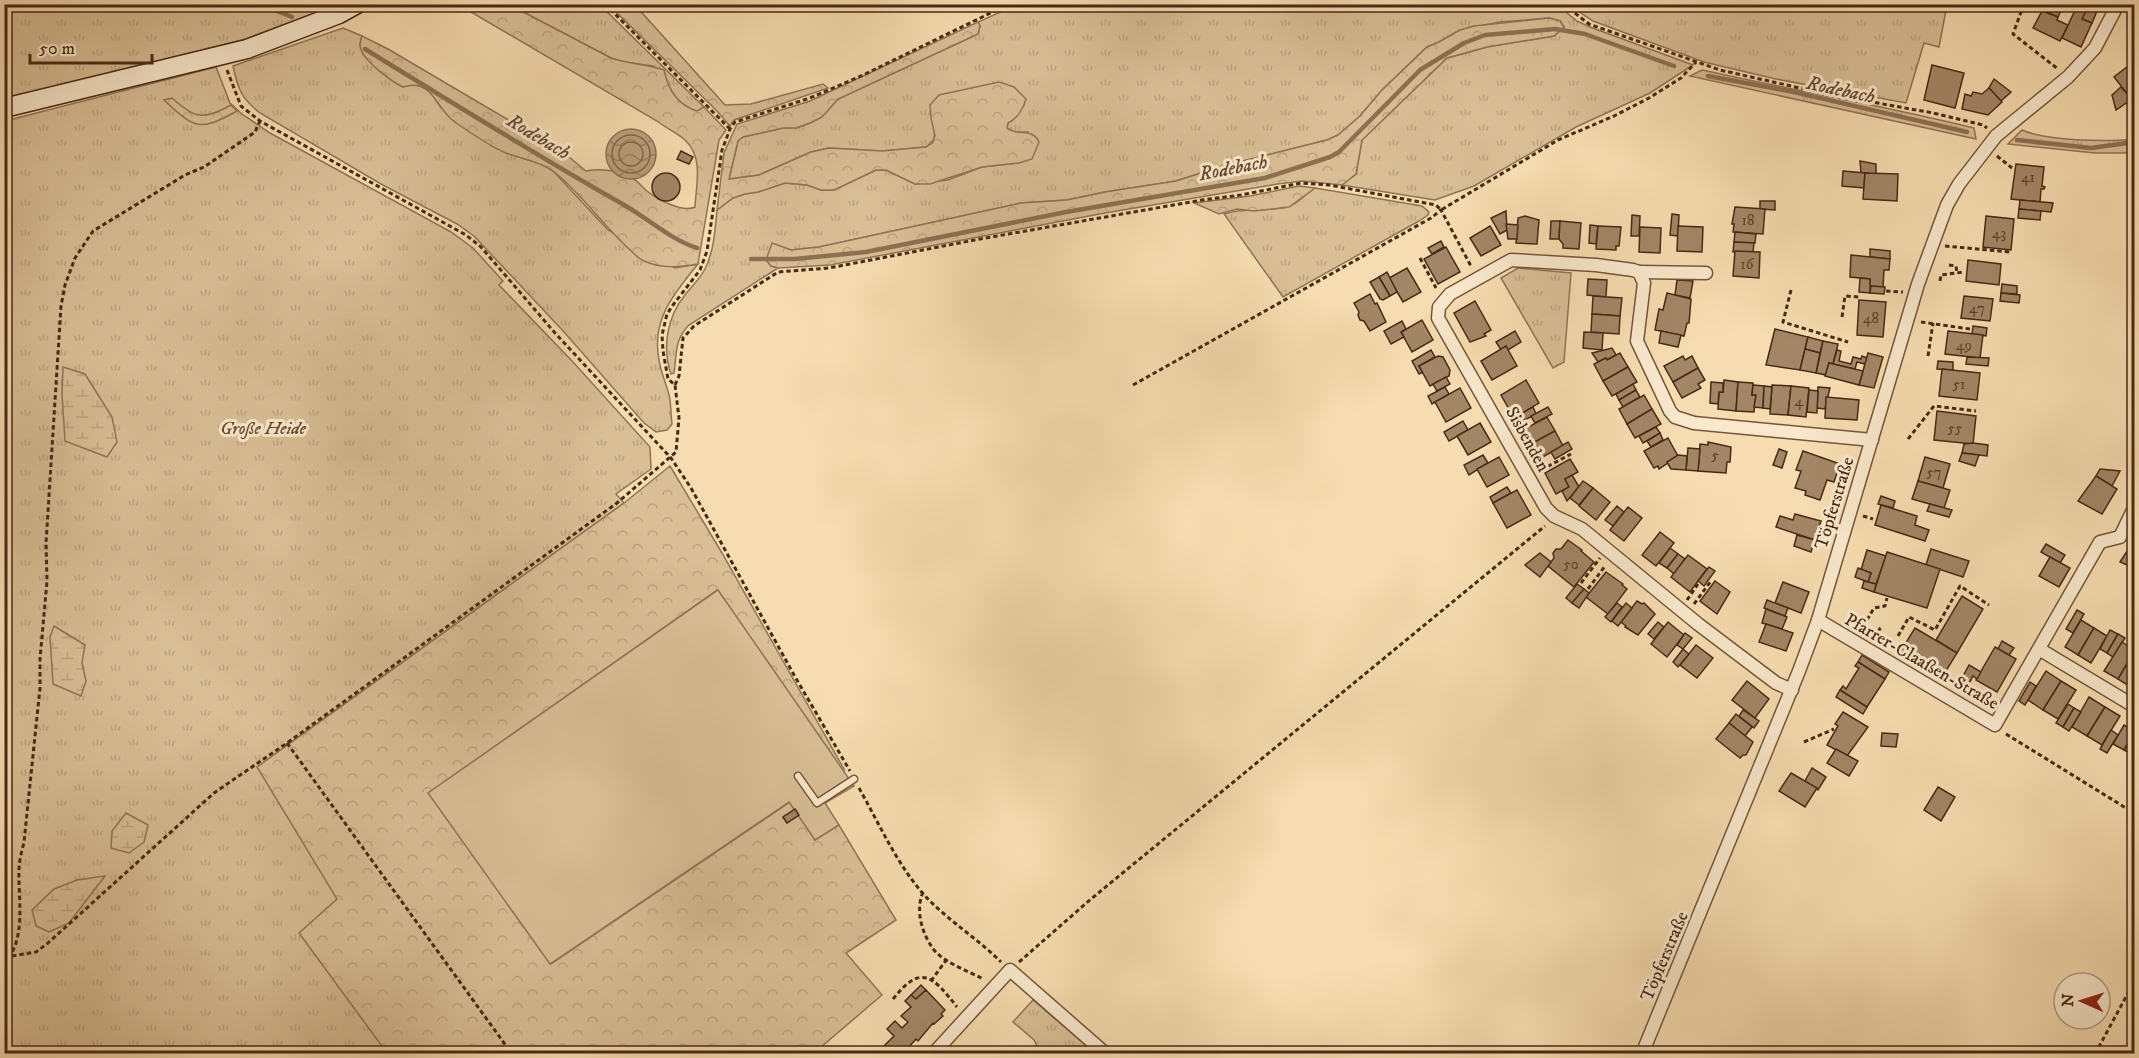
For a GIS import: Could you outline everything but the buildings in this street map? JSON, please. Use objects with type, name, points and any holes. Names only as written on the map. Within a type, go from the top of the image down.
[{"type":"street","points":[[4,108],[247,49],[339,14],[357,4]]},
{"type":"street","name":"Töpferstraße","points":[[1642,1053],[1792,690],[1818,620],[1931,244],[1953,195],[1996,136],[2068,77],[2095,48],[2118,4]]},
{"type":"street","points":[[1443,300],[1477,278],[1512,260],[1615,266],[1639,272],[1706,273]]},
{"type":"street","points":[[1639,272],[1644,283],[1637,341],[1675,417],[1694,423],[1872,440]]},
{"type":"street","name":"Sisbenden","points":[[1443,300],[1439,307],[1438,318],[1546,508],[1554,516],[1582,529],[1686,615],[1776,683],[1792,690]]},
{"type":"street","name":"Pfarrer-Claaßen-Straße","points":[[1818,620],[1995,725],[2100,542],[2120,537],[2134,508]]},
{"type":"street","points":[[2039,649],[2134,706]]},
{"type":"street","points":[[933,1053],[1010,970],[1106,1053]]},
{"type":"lane","points":[[798,776],[817,803],[854,778]]},
{"type":"path","points":[[604,4],[730,129]]},
{"type":"path","points":[[675,385],[668,379],[662,335],[667,314],[700,270],[706,251],[722,150],[735,122],[810,98],[861,76],[1009,4]]},
{"type":"path","points":[[1563,4],[1589,24],[1696,63],[1822,93],[1933,113],[1983,125],[1996,136]]},
{"type":"path","points":[[2024,4],[2013,34],[2068,77]]},
{"type":"path","points":[[223,54],[231,83],[241,106],[260,121],[466,235],[481,247],[555,333],[671,458],[691,488],[900,862],[922,892],[1010,970],[1091,899],[1551,522],[1554,516]]},
{"type":"path","points":[[1133,385],[1431,218],[1558,140],[1614,116],[1648,98],[1681,78],[1696,63]]},
{"type":"path","points":[[4,964],[12,956],[19,938],[19,866],[24,842],[40,688],[40,659],[47,581],[46,543],[61,306],[65,285],[75,258],[93,231],[185,175],[204,167],[239,144],[255,132],[260,121]]},
{"type":"path","points":[[1988,147],[2012,168]]},
{"type":"path","points":[[12,956],[36,952],[48,943],[214,793],[287,743],[617,503],[671,458],[676,452],[679,418],[675,385],[679,376],[683,338],[694,326],[778,272],[829,268],[1301,183],[1329,185],[1436,205],[1441,210],[1477,278]]},
{"type":"path","points":[[1931,244],[2010,252]]},
{"type":"path","points":[[1420,258],[1443,300]]},
{"type":"path","points":[[1949,265],[1956,266],[1957,273]]},
{"type":"path","points":[[1940,281],[1941,275],[1964,272]]},
{"type":"path","points":[[1791,290],[1783,322],[1848,342]]},
{"type":"path","points":[[1842,316],[1845,296],[1860,297]]},
{"type":"path","points":[[1908,320],[1970,329]]},
{"type":"path","points":[[1928,356],[1933,324]]},
{"type":"path","points":[[1908,439],[1934,406],[1976,411]]},
{"type":"path","points":[[1528,477],[1571,454]]},
{"type":"path","points":[[1581,583],[1611,552]]},
{"type":"path","points":[[1588,589],[1611,552]]},
{"type":"path","points":[[1686,615],[1711,581]]},
{"type":"path","points":[[1898,636],[1909,617],[1935,630],[1960,586],[1989,605]]},
{"type":"path","points":[[1867,620],[1874,608],[1885,606],[1887,598]]},
{"type":"path","points":[[1995,725],[2134,813]]},
{"type":"path","points":[[1804,742],[1834,729]]},
{"type":"path","points":[[287,743],[512,1053]]},
{"type":"path","points":[[922,892],[918,903],[921,922],[935,950],[995,986]]},
{"type":"path","points":[[931,981],[947,959]]},
{"type":"path","points":[[892,999],[906,983],[924,976],[953,1002],[965,1018]]},
{"type":"path","points":[[2095,1053],[2134,982]]},
{"type":"green space","points":[[4,5],[337,5],[289,25],[246,39],[5,100]]},
{"type":"green space","points":[[459,5],[510,5],[611,58],[664,70],[671,90],[684,105],[697,111],[704,107],[726,130],[719,140],[698,264],[664,266],[642,260],[617,238],[572,188],[553,171],[536,162],[506,153],[480,139],[449,117],[428,91],[413,85],[403,87],[385,76],[362,52],[360,46],[362,36],[563,152],[586,171],[604,170],[621,174],[634,179],[663,201],[683,208],[695,207],[697,163],[691,147],[685,140],[657,121]]},
{"type":"green space","points":[[510,5],[600,5],[704,107],[697,112],[683,104],[671,93],[653,66],[611,58]]},
{"type":"green space","points":[[609,5],[635,5],[725,105],[751,104],[823,84],[828,88],[734,120],[730,126]]},
{"type":"green space","points":[[1016,5],[1557,5],[1577,21],[1590,27],[1693,65],[1650,93],[1576,127],[1474,186],[1435,200],[1342,185],[1356,174],[1362,140],[1447,58],[1487,47],[1554,36],[1564,27],[1560,21],[1549,18],[1500,22],[1460,30],[1427,47],[1382,90],[1360,116],[1338,135],[1327,140],[1223,166],[1176,181],[1067,200],[1021,203],[819,247],[791,250],[781,247],[771,266],[778,268],[689,325],[678,342],[674,373],[671,374],[667,353],[670,323],[679,304],[708,262],[714,240],[717,210],[733,198],[785,183],[807,185],[821,190],[834,190],[876,170],[886,170],[915,184],[948,180],[982,167],[1019,163],[1028,132],[1014,132],[1007,128],[1008,123],[934,129],[933,140],[926,147],[882,151],[829,148],[811,152],[759,175],[729,179],[738,141],[743,137],[783,128],[796,128],[810,123],[822,117],[838,99],[978,34],[980,26],[978,22]]},
{"type":"green space","points":[[1569,5],[1947,5],[1939,47],[1924,43],[1906,103],[1776,79],[1704,62],[1593,21]]},
{"type":"green space","points":[[1549,18],[1560,21],[1564,27],[1554,36],[1487,47],[1447,58],[1362,140],[1356,174],[1342,185],[1302,181],[1278,184],[1105,213],[830,265],[778,268],[771,266],[766,260],[772,243],[791,250],[819,247],[1021,203],[1067,200],[1176,181],[1223,166],[1327,140],[1338,135],[1360,116],[1382,90],[1427,47],[1460,30],[1474,26]]},
{"type":"green space","points":[[978,22],[980,26],[978,34],[838,99],[822,117],[810,123],[796,128],[783,128],[743,137],[738,141],[729,179],[759,175],[811,152],[829,148],[882,151],[926,147],[932,143],[935,136],[930,105],[939,95],[999,82],[1014,87],[1026,99],[1020,113],[1008,123],[1007,128],[1036,137],[1039,142],[1032,159],[1019,163],[982,167],[930,184],[915,184],[886,170],[876,170],[834,190],[821,190],[807,185],[785,183],[733,198],[717,210],[724,153],[737,124],[810,101]]},
{"type":"green space","points":[[343,28],[362,36],[360,45],[363,54],[376,66],[423,87],[432,94],[441,108],[522,158],[543,164],[555,173],[608,230],[675,268],[698,264],[666,308],[658,332],[659,360],[669,395],[672,424],[667,430],[656,432],[644,423],[564,332],[474,236],[457,224],[381,184],[260,113],[244,98],[233,66]]},
{"type":"green space","name":"Große Heide","points":[[216,67],[230,103],[242,114],[270,133],[451,232],[473,248],[503,281],[499,285],[650,447],[651,469],[616,494],[624,503],[283,748],[505,1053],[5,1054],[5,121]]},
{"type":"green space","points":[[1702,70],[1974,128],[1976,139],[1690,76]]},
{"type":"green space","points":[[172,98],[187,110],[200,115],[213,113],[231,105],[237,111],[214,122],[198,124],[183,117],[164,100]]},
{"type":"green space","points":[[2022,130],[2061,138],[2134,139],[2134,153],[2095,153],[2008,144]]},
{"type":"green space","points":[[1299,186],[1315,188],[1289,207],[1254,211],[1237,209],[1219,214],[1194,203],[1250,196]]},
{"type":"green space","points":[[1315,188],[1422,206],[1429,212],[1419,221],[1283,297],[1224,214],[1287,207]]},
{"type":"green space","points":[[1518,268],[1571,273],[1564,362],[1553,368],[1501,278]]},
{"type":"green space","points":[[63,367],[85,374],[112,417],[117,442],[107,457],[65,441]]},
{"type":"green space","points":[[670,466],[844,769],[844,775],[717,590],[429,793],[551,964],[790,802],[795,809],[783,818],[787,823],[799,815],[815,840],[839,825],[896,920],[846,953],[882,995],[814,1053],[387,1053],[299,933],[337,899],[257,767],[624,503]]},
{"type":"green space","points":[[718,590],[854,786],[825,803],[839,825],[815,840],[789,802],[550,964],[428,793]]},
{"type":"green space","points":[[54,626],[85,645],[82,663],[86,681],[81,696],[53,684],[50,637]]},
{"type":"green space","points":[[126,813],[148,825],[144,842],[129,853],[111,848],[112,831]]},
{"type":"green space","points":[[105,876],[69,923],[49,932],[36,926],[32,910],[54,889],[77,880]]},
{"type":"green space","points":[[1033,1000],[1089,1048],[1086,1053],[1041,1054],[1034,1040],[1013,1022]]},
{"type":"water","points":[[626,129],[636,129],[649,136],[656,149],[656,159],[649,172],[636,179],[626,179],[617,175],[610,168],[606,159],[606,149],[610,140],[617,133]]},
{"type":"waterway","name":"Rodebach","points":[[260,4],[292,17]]},
{"type":"waterway","name":"Rodebach","points":[[751,259],[795,259],[866,252],[1066,212],[1265,178],[1339,152],[1420,70],[1464,43],[1485,35],[1555,29],[1585,34],[1674,66]]},
{"type":"waterway","name":"Rodebach","points":[[365,49],[667,233],[697,248]]},
{"type":"waterway","name":"Rodebach","points":[[1708,76],[1794,92],[1967,132]]},
{"type":"waterway","name":"Rodebach","points":[[2017,140],[2091,148],[2134,142]]}]
